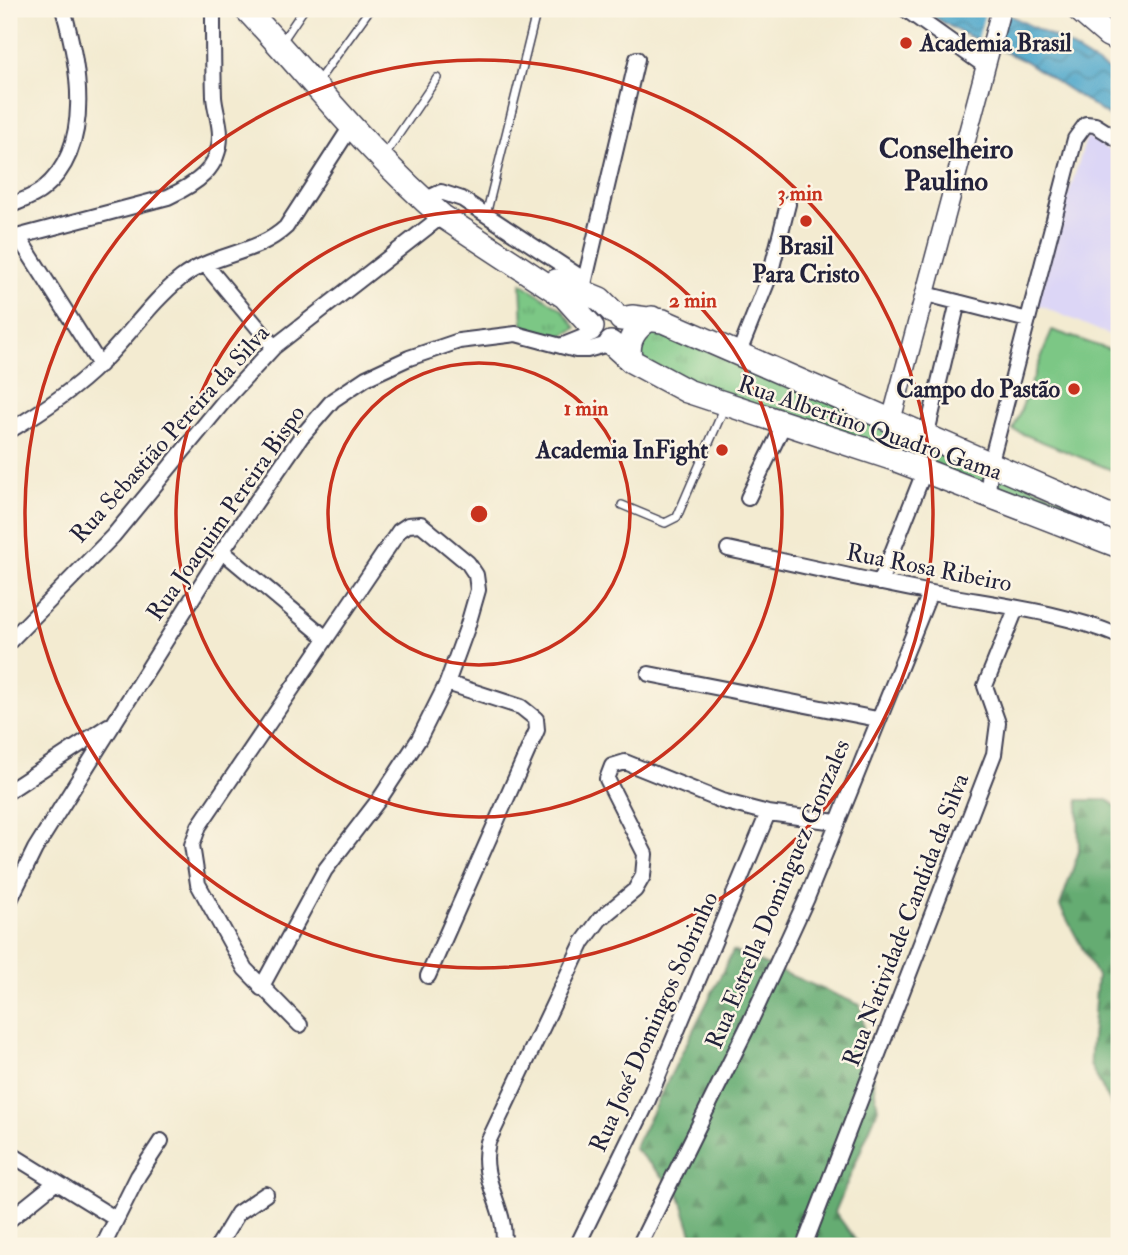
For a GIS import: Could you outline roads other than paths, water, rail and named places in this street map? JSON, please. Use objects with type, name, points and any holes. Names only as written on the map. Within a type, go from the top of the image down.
[{"type":"main road","points":[[246,9],[270,29],[313,87],[350,128],[442,216],[527,270],[584,286],[600,299],[617,316],[623,334],[601,337]]},
{"type":"main road","points":[[1078,9],[1108,35],[1119,40]]},
{"type":"main road","points":[[1097,9],[1119,32]]},
{"type":"main road","name":"Rua Albertino Quadro Gama","points":[[527,270],[565,297],[601,337],[631,361],[687,391],[924,471],[1119,547]]},
{"type":"main road","name":"Rua Albertino Quadro Gama","points":[[617,316],[652,318],[1119,520]]},
{"type":"main road","points":[[631,361],[632,335],[642,323],[652,318]]},
{"type":"street","points":[[9,206],[42,191],[59,173],[71,152],[76,129],[78,84],[71,36],[63,9]]},
{"type":"street","points":[[100,365],[14,239],[167,197],[192,186],[209,171],[218,153],[220,133],[214,102],[213,9]]},
{"type":"street","points":[[905,9],[987,59]]},
{"type":"street","points":[[891,421],[1001,9]]},
{"type":"street","points":[[424,201],[441,192],[448,192],[584,286],[637,59]]},
{"type":"street","points":[[988,497],[990,465],[1075,139],[1086,124],[1095,125],[1119,140]]},
{"type":"street","points":[[9,431],[58,400],[100,365],[154,303],[183,277],[205,264],[260,246],[286,227],[350,128]]},
{"type":"street","points":[[738,355],[770,275],[788,204]]},
{"type":"street","name":"Rua Sebastião Pereira da Silva","points":[[9,642],[113,536],[225,400],[274,347],[442,216]]},
{"type":"street","points":[[205,264],[274,347]]},
{"type":"street","points":[[926,294],[1028,320]]},
{"type":"street","points":[[926,437],[958,302]]},
{"type":"street","name":"Rua Joaquim Pereira Bispo","points":[[9,791],[114,721],[222,551],[301,437],[333,400],[366,378],[409,358],[459,341],[516,334],[561,346],[601,337]]},
{"type":"street","points":[[748,498],[784,424]]},
{"type":"street","points":[[880,583],[924,471]]},
{"type":"street","points":[[261,988],[325,870],[381,797],[419,738],[447,683],[478,590],[476,575],[421,524],[408,525],[399,531],[198,825],[192,845],[198,884],[245,969],[261,988],[300,1025]]},
{"type":"street","name":"Rua Rosa Ribeiro","points":[[728,549],[880,583],[1090,624],[1119,636]]},
{"type":"street","points":[[222,551],[326,638]]},
{"type":"street","name":"Rua Estrella Dominguez Gonzales","points":[[639,1246],[750,1022],[807,898],[930,593]]},
{"type":"street","name":"Rua Natividade Candida da Silva","points":[[804,1246],[994,754],[998,723],[985,686],[1016,608]]},
{"type":"street","points":[[649,674],[877,719]]},
{"type":"street","points":[[428,976],[537,730],[536,719],[521,707],[447,683]]},
{"type":"street","points":[[9,902],[35,849],[114,721]]},
{"type":"street","points":[[503,1246],[499,1213],[484,1160],[488,1142],[583,942],[600,919],[635,890],[643,876],[645,854],[607,779],[612,766],[625,762],[722,801],[768,813],[836,822]]},
{"type":"street","name":"Rua José Domingos Sobrinho","points":[[577,1246],[646,1105],[768,813]]},
{"type":"street","points":[[103,1246],[144,1165],[161,1141]]},
{"type":"street","points":[[9,1153],[116,1219]]},
{"type":"street","points":[[9,1220],[55,1183]]},
{"type":"street","points":[[218,1246],[239,1213],[266,1194]]},
{"type":"lane","points":[[270,29],[304,9]]},
{"type":"lane","points":[[313,87],[370,9]]},
{"type":"lane","points":[[486,216],[537,9]]},
{"type":"lane","points":[[382,159],[437,78]]},
{"type":"lane","points":[[622,505],[665,523],[677,517],[725,406]]},
{"type":"water","points":[[920,9],[997,9],[1059,40],[1119,77],[1119,123],[1025,61],[960,32]]},
{"type":"place","name":"Academia Brasil","points":[[906,43]]},
{"type":"place","name":"Brasil Para Cristo","points":[[806,221]]},
{"type":"place","name":"Campo do Pastão","points":[[1074,389]]},
{"type":"place","name":"Academia InFight","points":[[722,450]]},
{"type":"district","name":"Conselheiro Paulino","points":[[946,165]]}]
